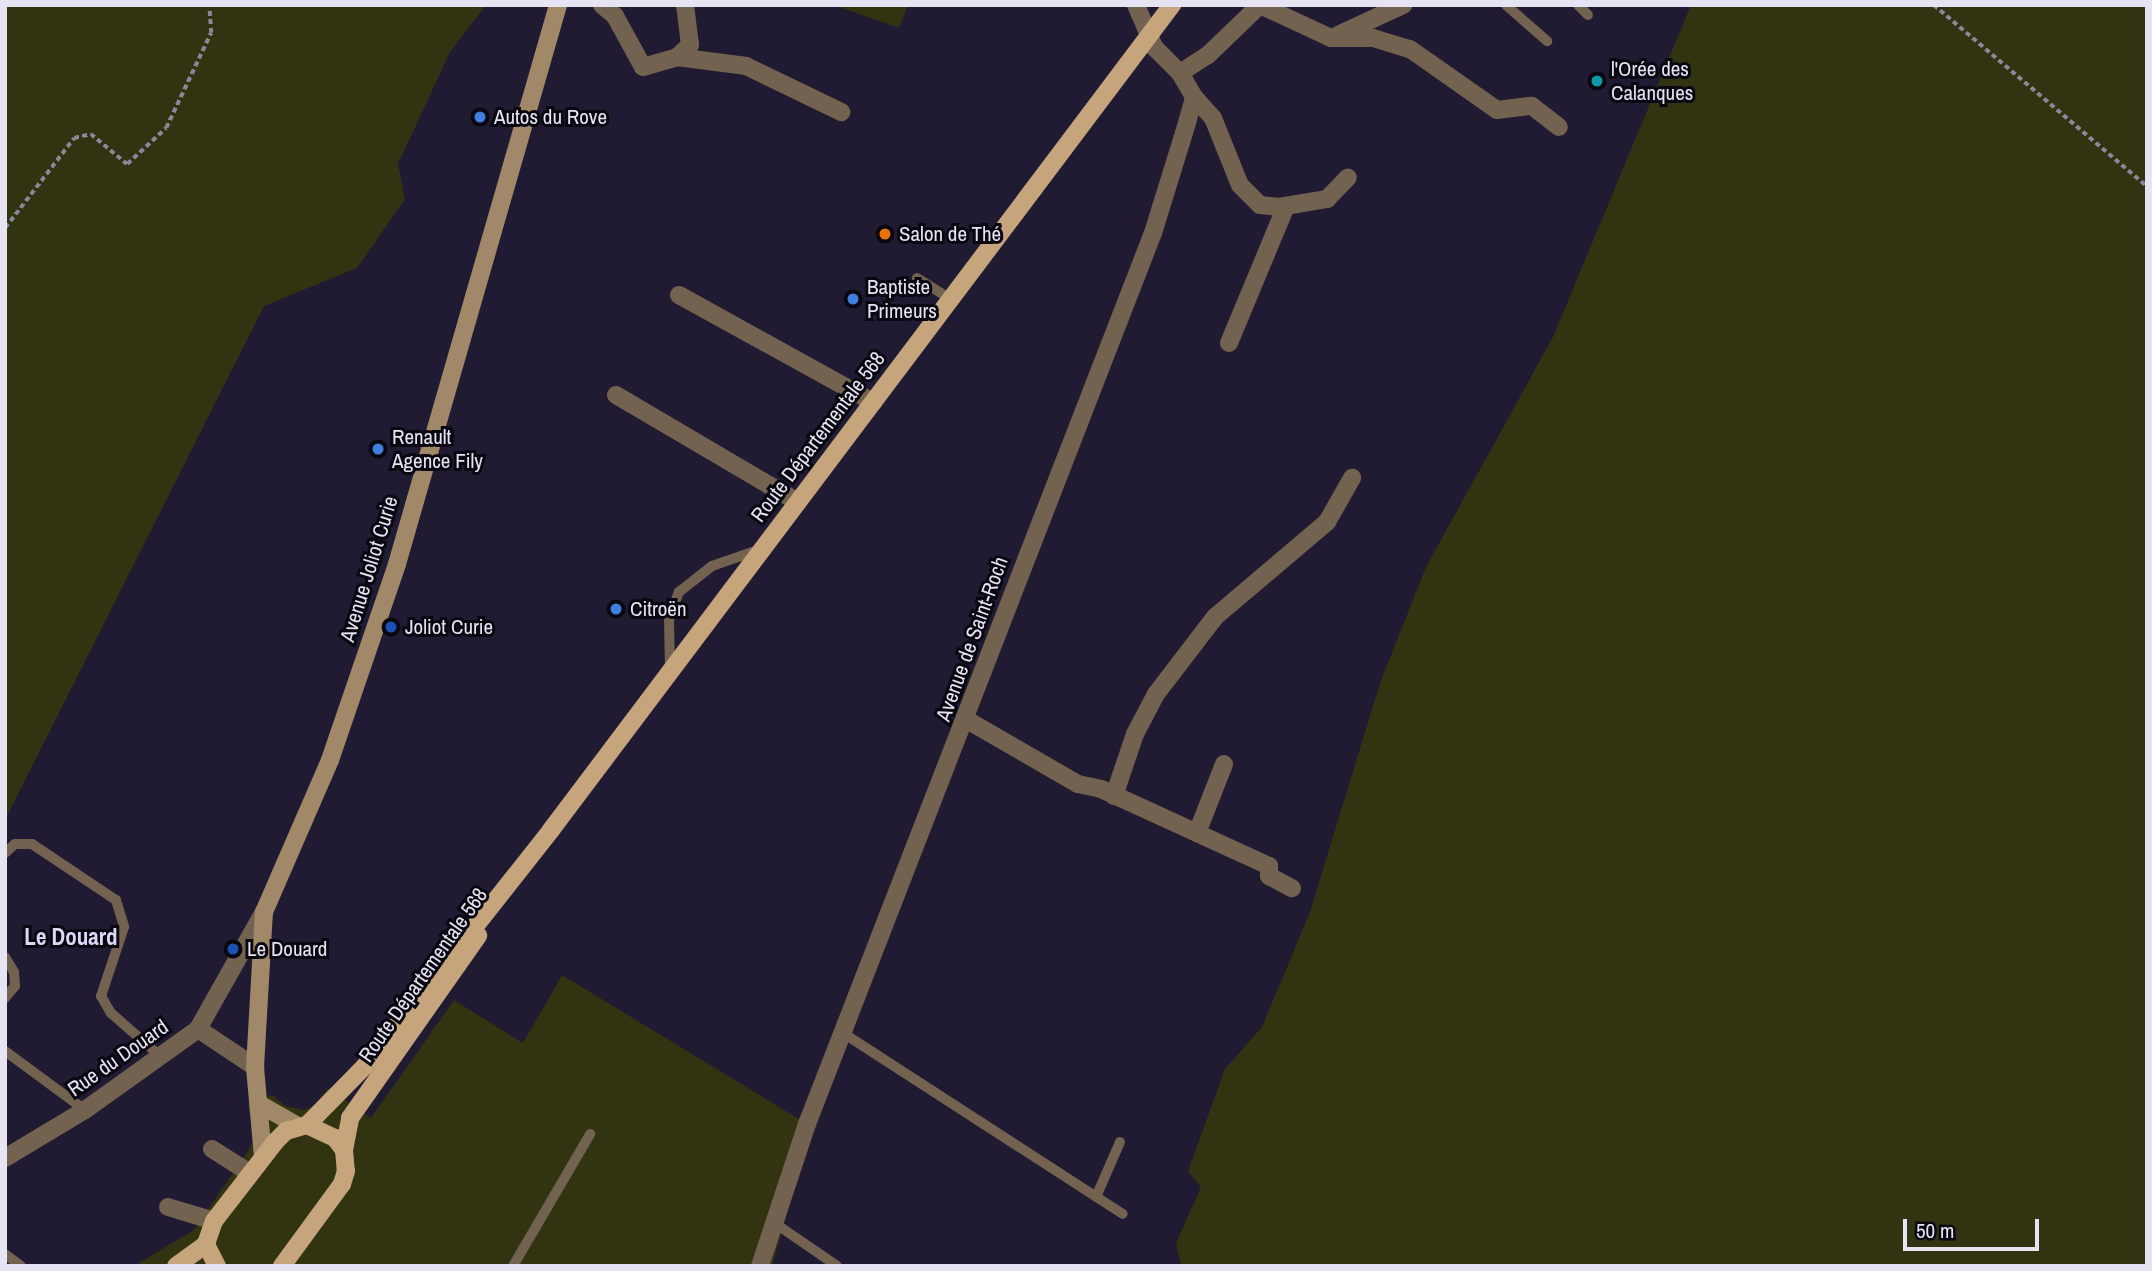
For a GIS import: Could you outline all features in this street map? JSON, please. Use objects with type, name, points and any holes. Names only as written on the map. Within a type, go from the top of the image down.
[{"type":"main road","name":"Route Départementale 568","points":[[206,1244],[214,1221],[262,1157],[286,1131],[302,1125],[364,1067],[551,830],[951,299],[1154,21],[1172,5]]},
{"type":"main road","name":"Route Départementale 568","points":[[282,1266],[342,1184],[344,1150],[354,1113],[551,830]]},
{"type":"main road","points":[[302,1125],[324,1130],[344,1150]]},
{"type":"main road","points":[[176,1266],[206,1244],[217,1266]]},
{"type":"street","name":"Avenue Joliot Curie","points":[[262,1157],[261,1105],[255,1067],[264,912],[330,760],[397,564],[558,5]]},
{"type":"street","points":[[602,5],[615,16],[643,67],[677,57],[746,66],[841,112]]},
{"type":"street","points":[[677,57],[690,45],[685,5]]},
{"type":"street","points":[[1136,5],[1154,21],[1194,97],[1213,118],[1250,197],[1260,205],[1286,206],[1326,199],[1348,177]]},
{"type":"street","points":[[1180,72],[1208,55],[1261,5],[1331,38],[1373,38],[1410,49],[1497,110],[1532,106],[1559,127]]},
{"type":"street","points":[[1331,38],[1403,5]]},
{"type":"street","name":"Avenue de Saint-Roch","points":[[760,1266],[807,1124],[967,720],[1153,233],[1194,97]]},
{"type":"street","points":[[1229,343],[1286,206]]},
{"type":"street","points":[[679,295],[873,402]]},
{"type":"street","points":[[616,395],[798,502]]},
{"type":"street","points":[[1114,796],[1135,734],[1156,694],[1215,617],[1327,522],[1352,478]]},
{"type":"street","points":[[967,720],[1078,784],[1114,796],[1269,866],[1269,876],[1292,888]]},
{"type":"street","points":[[1197,833],[1224,764]]},
{"type":"street","points":[[198,1029],[264,912]]},
{"type":"street","name":"Rue du Douard","points":[[5,1158],[85,1110],[198,1029],[255,1067]]},
{"type":"street","points":[[261,1105],[302,1125]]},
{"type":"street","points":[[212,1149],[250,1174]]},
{"type":"street","points":[[169,1207],[214,1221]]},
{"type":"lane","points":[[1506,5],[1547,41]]},
{"type":"lane","points":[[1578,5],[1588,15]]},
{"type":"lane","points":[[917,278],[951,299]]},
{"type":"lane","points":[[670,672],[669,619],[680,592],[712,566],[763,548]]},
{"type":"lane","points":[[5,853],[15,844],[32,844],[116,900],[124,927],[101,996],[111,1013],[161,1057]]},
{"type":"lane","points":[[5,957],[14,972],[15,986],[5,998]]},
{"type":"lane","points":[[843,1033],[1123,1214]]},
{"type":"lane","points":[[5,1051],[85,1110]]},
{"type":"lane","points":[[513,1266],[590,1134]]},
{"type":"lane","points":[[1096,1197],[1120,1142]]},
{"type":"lane","points":[[776,1224],[837,1266]]},
{"type":"lane","points":[[5,1254],[21,1266]]},
{"type":"path","points":[[5,228],[74,138],[91,134],[127,164],[166,128],[211,33],[209,5]]},
{"type":"path","points":[[1934,5],[2147,186]]},
{"type":"green space","points":[[5,5],[486,5],[450,52],[398,164],[405,199],[357,268],[264,306],[5,820]]},
{"type":"green space","points":[[834,5],[908,5],[899,28]]},
{"type":"green space","points":[[1691,5],[2147,5],[2147,1266],[1181,1266],[1176,1243],[1201,1187],[1188,1171],[1225,1069],[1262,1027],[1310,912],[1380,683],[1426,567],[1553,337]]},
{"type":"green space","points":[[562,975],[812,1127],[772,1266],[134,1266],[194,1230],[250,1148],[254,1137],[248,1103],[273,1095],[285,1106],[304,1110],[316,1105],[328,1088],[371,1118],[454,1000],[523,1043]]},
{"type":"place","name":"l'Orée des Calanques","points":[[1597,81]]},
{"type":"place","name":"Autos du Rove","points":[[480,117]]},
{"type":"place","name":"Salon de Thé","points":[[885,234]]},
{"type":"place","name":"Baptiste Primeurs","points":[[853,299]]},
{"type":"place","name":"Renault Agence Fily","points":[[378,449]]},
{"type":"place","name":"Citroën","points":[[616,609]]},
{"type":"place","name":"Joliot Curie","points":[[391,627]]},
{"type":"place","name":"Le Douard","points":[[233,949]]},
{"type":"district","name":"Le Douard","points":[[71,937]]}]
